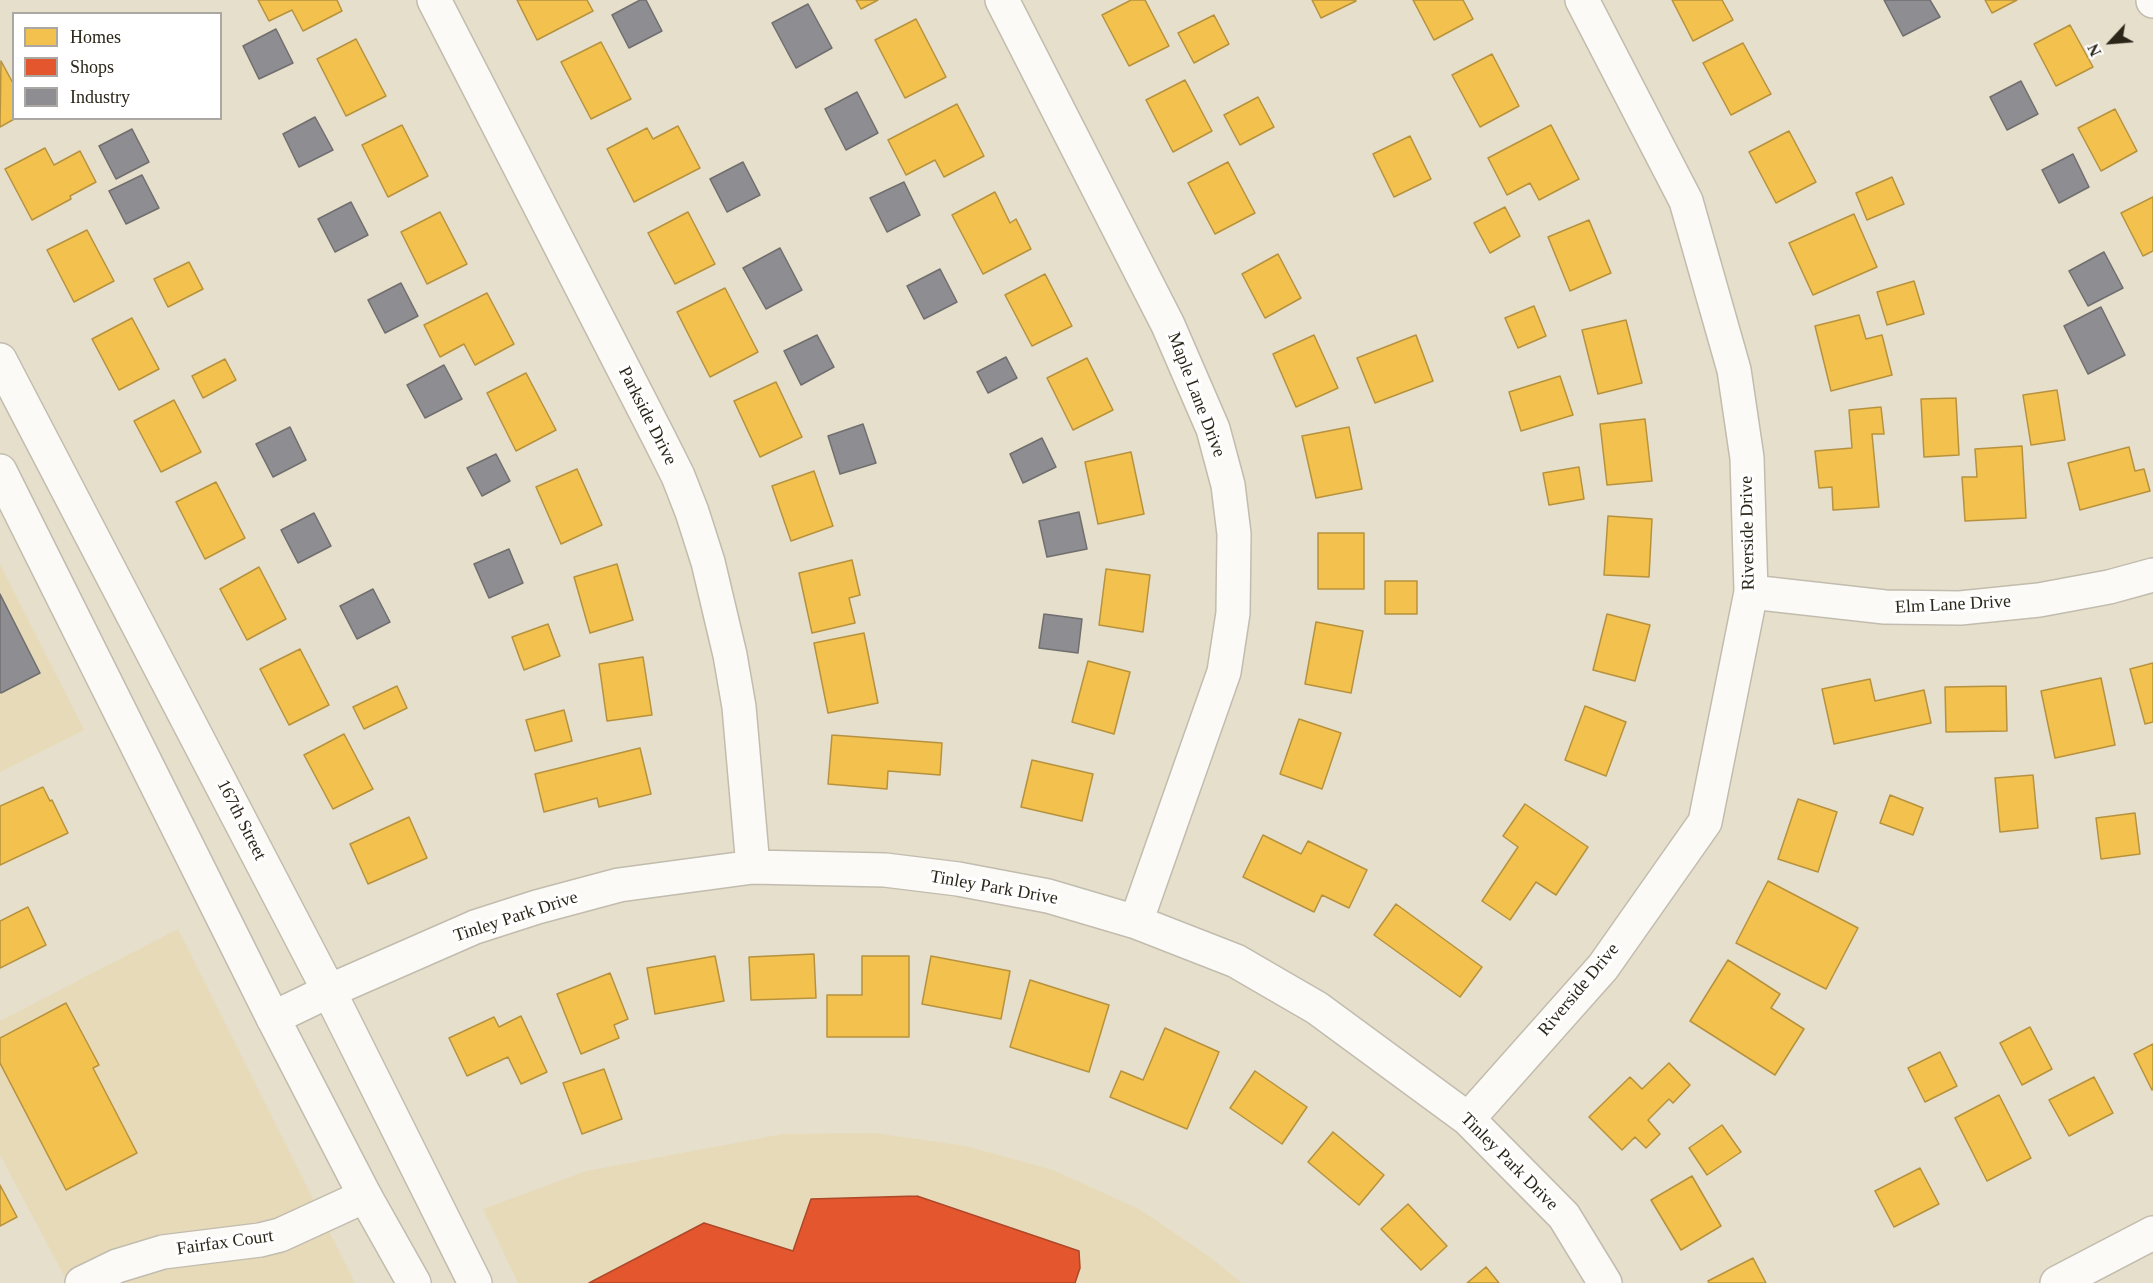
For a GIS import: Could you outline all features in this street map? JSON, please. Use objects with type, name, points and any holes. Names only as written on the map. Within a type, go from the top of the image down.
[{"type":"street","name":"Parkside Drive","points":[[434,0],[659,438],[692,512],[708,562],[730,655],[738,707],[753,867]]},
{"type":"street","name":"Maple Lane Drive","points":[[1002,0],[1168,325],[1213,429],[1228,485],[1234,534],[1233,613],[1224,672],[1136,922]]},
{"type":"street","name":"Riverside Drive","points":[[1468,1119],[1603,967],[1704,822],[1751,592],[1747,458],[1734,370],[1689,212],[1681,190],[1581,0]]},
{"type":"street","name":"167th Street","points":[[0,360],[329,991],[475,1283]]},
{"type":"street","points":[[0,471],[273,1018],[365,1196],[414,1283]]},
{"type":"street","name":"Elm Lane Drive","points":[[1751,592],[1885,608],[1960,608],[2039,600],[2109,587],[2153,575]]},
{"type":"street","name":"Tinley Park Drive","points":[[273,1018],[475,927],[537,907],[619,885],[753,867],[885,870],[958,879],[1048,896],[1136,922],[1236,961],[1317,1008],[1468,1119],[1563,1216],[1605,1283]]},
{"type":"street","name":"Fairfax Court","points":[[82,1283],[117,1266],[163,1252],[260,1240],[280,1235],[365,1196]]},
{"type":"street","points":[[2057,1283],[2153,1233]]},
{"type":"shaded area","points":[[0,564],[84,730],[0,772]]},
{"type":"shaded area","points":[[178,929],[355,1283],[68,1283],[0,1155],[0,1021]]},
{"type":"shaded area","points":[[874,1133],[966,1146],[1053,1170],[1139,1209],[1210,1257],[1242,1283],[518,1283],[483,1209],[586,1171],[783,1134]]},
{"type":"building: Homes","points":[[258,0],[337,0],[342,11],[303,31],[292,10],[269,21]]},
{"type":"building: Homes","points":[[517,0],[587,0],[593,11],[537,40]]},
{"type":"building: Homes","points":[[856,0],[878,0],[861,9]]},
{"type":"building: Homes","points":[[1131,0],[1145,0],[1169,46],[1129,66],[1102,15]]},
{"type":"building: Homes","points":[[1312,0],[1355,0],[1356,1],[1321,18]]},
{"type":"building: Homes","points":[[1413,0],[1463,0],[1473,19],[1434,40]]},
{"type":"building: Homes","points":[[1672,0],[1722,0],[1733,20],[1693,41]]},
{"type":"building: Homes","points":[[1985,0],[2017,0],[1992,13]]},
{"type":"building: Homes","points":[[1214,15],[1229,44],[1194,63],[1178,33]]},
{"type":"building: Homes","points":[[916,19],[946,77],[905,98],[875,40]]},
{"type":"building: Homes","points":[[2070,25],[2093,67],[2056,86],[2034,44]]},
{"type":"building: Homes","points":[[356,39],[386,96],[346,116],[317,59]]},
{"type":"building: Homes","points":[[601,42],[631,99],[591,119],[561,62]]},
{"type":"building: Homes","points":[[1743,43],[1771,94],[1731,115],[1703,63]]},
{"type":"building: Homes","points":[[1492,54],[1519,106],[1480,127],[1452,75]]},
{"type":"building: Homes","points":[[1,61],[12,81],[12,120],[0,127]]},
{"type":"building: Homes","points":[[1185,80],[1212,131],[1173,152],[1146,100]]},
{"type":"building: Homes","points":[[1258,97],[1274,127],[1240,145],[1224,115]]},
{"type":"building: Homes","points":[[957,104],[984,156],[944,177],[935,160],[906,175],[888,140]]},
{"type":"building: Homes","points":[[2115,109],[2137,151],[2101,171],[2078,128]]},
{"type":"building: Homes","points":[[402,125],[428,176],[388,197],[362,145]]},
{"type":"building: Homes","points":[[1551,125],[1579,179],[1539,200],[1530,183],[1507,195],[1488,158]]},
{"type":"building: Homes","points":[[678,126],[700,168],[634,202],[607,149],[647,128],[653,139]]},
{"type":"building: Homes","points":[[1789,131],[1816,182],[1776,203],[1749,152]]},
{"type":"building: Homes","points":[[1410,136],[1431,179],[1394,197],[1373,154]]},
{"type":"building: Homes","points":[[45,148],[54,165],[80,151],[96,182],[70,196],[71,199],[32,220],[5,169]]},
{"type":"building: Homes","points":[[1228,162],[1255,213],[1215,234],[1188,183]]},
{"type":"building: Homes","points":[[1892,177],[1904,204],[1867,220],[1856,193]]},
{"type":"building: Homes","points":[[995,192],[1010,223],[1016,219],[1031,249],[983,274],[952,215]]},
{"type":"building: Homes","points":[[2153,197],[2153,251],[2143,256],[2121,213]]},
{"type":"building: Homes","points":[[1505,207],[1520,236],[1490,253],[1474,223]]},
{"type":"building: Homes","points":[[440,212],[467,264],[427,284],[401,232]]},
{"type":"building: Homes","points":[[688,212],[715,264],[675,284],[648,233]]},
{"type":"building: Homes","points":[[1854,214],[1877,267],[1813,295],[1789,243]]},
{"type":"building: Homes","points":[[1589,220],[1611,273],[1570,291],[1548,237]]},
{"type":"building: Homes","points":[[87,230],[114,281],[74,302],[47,250]]},
{"type":"building: Homes","points":[[1278,254],[1301,298],[1265,318],[1242,274]]},
{"type":"building: Homes","points":[[189,262],[203,289],[168,307],[154,279]]},
{"type":"building: Homes","points":[[1045,274],[1072,326],[1032,346],[1005,295]]},
{"type":"building: Homes","points":[[1914,281],[1924,314],[1887,325],[1877,292]]},
{"type":"building: Homes","points":[[725,288],[758,352],[710,377],[677,312]]},
{"type":"building: Homes","points":[[487,293],[514,344],[475,365],[464,344],[440,357],[424,325]]},
{"type":"building: Homes","points":[[1534,306],[1546,336],[1518,348],[1505,318]]},
{"type":"building: Homes","points":[[1859,315],[1866,339],[1882,335],[1892,375],[1831,391],[1815,326]]},
{"type":"building: Homes","points":[[132,318],[159,369],[119,390],[92,339]]},
{"type":"building: Homes","points":[[1626,320],[1642,383],[1598,394],[1582,330]]},
{"type":"building: Homes","points":[[1314,335],[1338,388],[1296,407],[1273,354]]},
{"type":"building: Homes","points":[[1416,335],[1433,381],[1375,403],[1357,358]]},
{"type":"building: Homes","points":[[1087,358],[1113,410],[1073,430],[1047,378]]},
{"type":"building: Homes","points":[[225,359],[236,380],[203,398],[192,376]]},
{"type":"building: Homes","points":[[526,373],[556,430],[516,451],[487,393]]},
{"type":"building: Homes","points":[[1560,376],[1573,415],[1521,431],[1509,392]]},
{"type":"building: Homes","points":[[776,382],[802,437],[760,457],[734,401]]},
{"type":"building: Homes","points":[[2057,390],[2065,440],[2031,445],[2023,395]]},
{"type":"building: Homes","points":[[1956,398],[1959,455],[1924,457],[1921,399]]},
{"type":"building: Homes","points":[[174,400],[201,452],[161,472],[134,421]]},
{"type":"building: Homes","points":[[1881,407],[1884,434],[1872,434],[1879,507],[1833,510],[1832,487],[1819,488],[1815,451],[1852,448],[1849,410]]},
{"type":"building: Homes","points":[[1645,419],[1652,481],[1607,485],[1600,424]]},
{"type":"building: Homes","points":[[1349,427],[1362,489],[1316,498],[1302,436]]},
{"type":"building: Homes","points":[[2022,446],[2026,518],[1965,521],[1962,477],[1977,477],[1975,449]]},
{"type":"building: Homes","points":[[2129,447],[2135,471],[2144,469],[2150,491],[2080,510],[2068,463]]},
{"type":"building: Homes","points":[[1131,452],[1144,514],[1098,524],[1085,462]]},
{"type":"building: Homes","points":[[1579,467],[1584,499],[1549,505],[1543,473]]},
{"type":"building: Homes","points":[[577,469],[602,525],[561,544],[536,487]]},
{"type":"building: Homes","points":[[814,471],[833,526],[791,541],[772,486]]},
{"type":"building: Homes","points":[[216,482],[245,538],[205,559],[176,502]]},
{"type":"building: Homes","points":[[1608,516],[1652,519],[1649,577],[1604,575]]},
{"type":"building: Homes","points":[[1318,533],[1364,533],[1364,589],[1318,589]]},
{"type":"building: Homes","points":[[852,560],[860,595],[849,598],[855,623],[812,633],[799,573]]},
{"type":"building: Homes","points":[[617,564],[633,620],[590,633],[574,577]]},
{"type":"building: Homes","points":[[259,567],[286,619],[247,640],[220,589]]},
{"type":"building: Homes","points":[[1106,569],[1150,575],[1143,632],[1099,625]]},
{"type":"building: Homes","points":[[1385,581],[1417,581],[1417,614],[1385,614]]},
{"type":"building: Homes","points":[[1607,614],[1650,625],[1635,681],[1593,670]]},
{"type":"building: Homes","points":[[1316,622],[1363,631],[1351,693],[1305,684]]},
{"type":"building: Homes","points":[[548,624],[560,656],[524,670],[512,637]]},
{"type":"building: Homes","points":[[864,633],[878,703],[828,713],[814,643]]},
{"type":"building: Homes","points":[[300,649],[329,705],[289,725],[260,669]]},
{"type":"building: Homes","points":[[643,657],[652,715],[607,721],[599,664]]},
{"type":"building: Homes","points":[[1088,661],[1130,672],[1114,734],[1072,722]]},
{"type":"building: Homes","points":[[2153,663],[2153,722],[2145,724],[2130,669]]},
{"type":"building: Homes","points":[[2101,678],[2115,745],[2055,758],[2041,691]]},
{"type":"building: Homes","points":[[1870,679],[1875,701],[1924,690],[1931,723],[1834,744],[1822,689]]},
{"type":"building: Homes","points":[[397,686],[407,708],[364,729],[353,707]]},
{"type":"building: Homes","points":[[2006,686],[2007,731],[1946,732],[1945,687]]},
{"type":"building: Homes","points":[[1585,706],[1626,722],[1606,776],[1565,760]]},
{"type":"building: Homes","points":[[564,710],[572,741],[535,751],[526,720]]},
{"type":"building: Homes","points":[[1299,719],[1341,733],[1322,789],[1280,774]]},
{"type":"building: Homes","points":[[344,734],[373,789],[333,809],[304,755]]},
{"type":"building: Homes","points":[[832,735],[942,743],[940,775],[888,771],[887,789],[828,784]]},
{"type":"building: Homes","points":[[640,748],[651,794],[599,807],[597,798],[544,812],[535,774]]},
{"type":"building: Homes","points":[[1032,760],[1093,774],[1082,821],[1021,807]]},
{"type":"building: Homes","points":[[2033,775],[2038,828],[2000,832],[1995,778]]},
{"type":"building: Homes","points":[[43,787],[68,833],[0,865],[0,806]]},
{"type":"building: Homes","points":[[1890,795],[1923,808],[1913,835],[1880,823]]},
{"type":"building: Homes","points":[[1798,799],[1837,812],[1818,872],[1778,859]]},
{"type":"building: Homes","points":[[1525,804],[1588,847],[1556,895],[1536,882],[1510,920],[1482,901],[1518,847],[1503,836]]},
{"type":"building: Homes","points":[[2135,813],[2140,854],[2101,859],[2096,818]]},
{"type":"building: Homes","points":[[409,817],[427,858],[368,884],[350,844]]},
{"type":"building: Homes","points":[[1263,835],[1301,854],[1308,841],[1367,870],[1349,908],[1322,895],[1314,912],[1243,877]]},
{"type":"building: Homes","points":[[1768,881],[1858,928],[1826,989],[1736,943]]},
{"type":"building: Homes","points":[[1396,904],[1482,967],[1460,997],[1374,935]]},
{"type":"building: Homes","points":[[28,907],[46,945],[0,968],[0,921]]},
{"type":"building: Homes","points":[[814,954],[816,998],[751,1000],[749,957]]},
{"type":"building: Homes","points":[[715,956],[724,1001],[655,1014],[647,968]]},
{"type":"building: Homes","points":[[862,956],[909,956],[909,1037],[827,1037],[827,995],[862,995]]},
{"type":"building: Homes","points":[[931,956],[1010,971],[1001,1019],[922,1004]]},
{"type":"building: Homes","points":[[1728,960],[1780,994],[1771,1008],[1804,1029],[1775,1075],[1690,1021]]},
{"type":"building: Homes","points":[[610,973],[628,1019],[614,1025],[619,1038],[581,1054],[557,994]]},
{"type":"building: Homes","points":[[1030,980],[1109,1005],[1089,1072],[1010,1047]]},
{"type":"building: Homes","points":[[66,1003],[99,1065],[93,1068],[137,1153],[66,1190],[0,1063],[0,1038]]},
{"type":"building: Homes","points":[[521,1016],[547,1072],[521,1084],[508,1057],[467,1076],[449,1038],[494,1017],[499,1027]]},
{"type":"building: Homes","points":[[2030,1027],[2052,1069],[2022,1085],[2000,1043]]},
{"type":"building: Homes","points":[[1165,1028],[1219,1052],[1187,1129],[1110,1097],[1121,1071],[1143,1080]]},
{"type":"building: Homes","points":[[2153,1044],[2153,1089],[2152,1090],[2134,1054]]},
{"type":"building: Homes","points":[[1940,1052],[1957,1086],[1925,1102],[1908,1068]]},
{"type":"building: Homes","points":[[1669,1063],[1690,1085],[1673,1103],[1669,1099],[1648,1120],[1660,1134],[1646,1148],[1635,1137],[1622,1150],[1589,1117],[1630,1077],[1642,1089]]},
{"type":"building: Homes","points":[[604,1069],[622,1119],[582,1134],[563,1083]]},
{"type":"building: Homes","points":[[1255,1071],[1307,1107],[1282,1144],[1230,1108]]},
{"type":"building: Homes","points":[[2094,1077],[2113,1113],[2069,1136],[2049,1100]]},
{"type":"building: Homes","points":[[1999,1095],[2031,1158],[1987,1181],[1955,1118]]},
{"type":"building: Homes","points":[[1722,1125],[1741,1152],[1707,1175],[1689,1148]]},
{"type":"building: Homes","points":[[1333,1132],[1384,1175],[1359,1205],[1308,1162]]},
{"type":"building: Homes","points":[[1920,1168],[1939,1204],[1894,1227],[1875,1191]]},
{"type":"building: Homes","points":[[1692,1176],[1721,1226],[1681,1250],[1651,1200]]},
{"type":"building: Homes","points":[[0,1185],[17,1217],[0,1226]]},
{"type":"building: Homes","points":[[1408,1204],[1447,1246],[1421,1270],[1381,1229]]},
{"type":"building: Homes","points":[[1753,1258],[1766,1283],[1709,1283],[1708,1281]]},
{"type":"building: Homes","points":[[1486,1267],[1499,1283],[1467,1283]]},
{"type":"building: Shops","points":[[917,1196],[1079,1251],[1080,1268],[1075,1283],[589,1283],[704,1223],[793,1251],[811,1199]]},
{"type":"building: Industry","points":[[640,0],[646,0],[662,31],[629,48],[612,15]]},
{"type":"building: Industry","points":[[1884,0],[1930,0],[1940,17],[1903,36]]},
{"type":"building: Industry","points":[[808,4],[832,48],[796,68],[772,23]]},
{"type":"building: Industry","points":[[276,29],[293,63],[259,79],[243,46]]},
{"type":"building: Industry","points":[[2021,81],[2038,114],[2007,130],[1990,97]]},
{"type":"building: Industry","points":[[857,92],[878,133],[846,150],[825,109]]},
{"type":"building: Industry","points":[[315,117],[333,150],[299,167],[283,134]]},
{"type":"building: Industry","points":[[132,129],[149,162],[116,179],[99,146]]},
{"type":"building: Industry","points":[[2073,154],[2089,187],[2059,203],[2042,170]]},
{"type":"building: Industry","points":[[743,162],[760,195],[727,212],[710,179]]},
{"type":"building: Industry","points":[[142,175],[159,208],[126,224],[109,191]]},
{"type":"building: Industry","points":[[904,182],[920,215],[887,232],[870,198]]},
{"type":"building: Industry","points":[[351,202],[368,235],[335,252],[318,219]]},
{"type":"building: Industry","points":[[780,248],[802,290],[766,309],[743,268]]},
{"type":"building: Industry","points":[[2104,252],[2123,288],[2088,306],[2069,271]]},
{"type":"building: Industry","points":[[940,269],[957,302],[924,319],[907,286]]},
{"type":"building: Industry","points":[[401,283],[418,316],[385,333],[368,300]]},
{"type":"building: Industry","points":[[2101,307],[2125,355],[2088,374],[2064,326]]},
{"type":"building: Industry","points":[[817,335],[834,367],[801,385],[784,351]]},
{"type":"building: Industry","points":[[1006,357],[1017,378],[988,393],[977,372]]},
{"type":"building: Industry","points":[[444,365],[462,399],[425,418],[407,385]]},
{"type":"building: Industry","points":[[863,424],[876,463],[840,474],[828,436]]},
{"type":"building: Industry","points":[[290,427],[306,460],[273,477],[256,444]]},
{"type":"building: Industry","points":[[1042,438],[1056,467],[1023,483],[1010,454]]},
{"type":"building: Industry","points":[[496,454],[510,481],[482,496],[467,468]]},
{"type":"building: Industry","points":[[1079,512],[1087,549],[1047,557],[1039,521]]},
{"type":"building: Industry","points":[[314,513],[331,546],[298,563],[281,530]]},
{"type":"building: Industry","points":[[509,549],[523,583],[489,598],[474,564]]},
{"type":"building: Industry","points":[[373,589],[390,622],[357,639],[340,606]]},
{"type":"building: Industry","points":[[0,594],[40,673],[1,693],[0,692]]},
{"type":"building: Industry","points":[[1044,614],[1082,619],[1078,653],[1039,648]]}]
